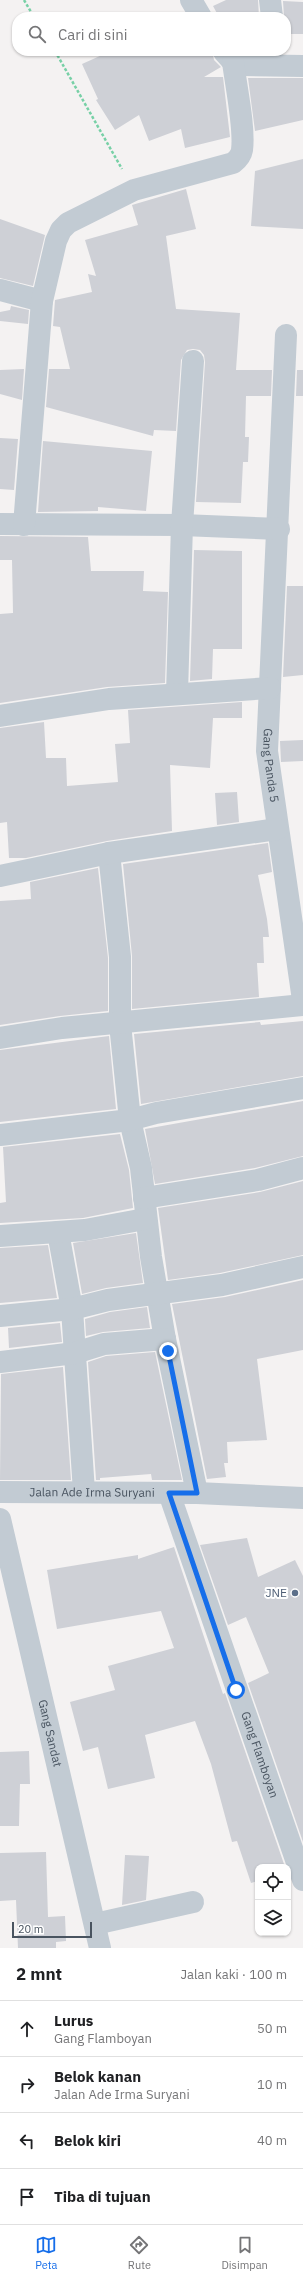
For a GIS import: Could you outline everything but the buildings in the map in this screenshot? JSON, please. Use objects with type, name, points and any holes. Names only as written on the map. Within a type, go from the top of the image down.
[{"type":"street","points":[[191,0],[198,12]]},
{"type":"street","points":[[270,0],[271,12]]},
{"type":"street","points":[[24,525],[42,301],[56,241],[61,230],[68,223],[134,190],[233,163],[238,159],[242,151],[242,134],[228,57]]},
{"type":"street","points":[[228,57],[243,65],[276,59],[303,66]]},
{"type":"street","points":[[0,290],[42,301]]},
{"type":"street","name":"Gang Panda 5","points":[[286,335],[267,751],[303,1000]]},
{"type":"street","points":[[177,693],[182,525],[193,361]]},
{"type":"street","points":[[0,524],[182,525],[278,530]]},
{"type":"street","points":[[0,716],[109,700],[177,693],[270,688]]},
{"type":"street","points":[[0,876],[109,853],[277,828]]},
{"type":"street","points":[[109,853],[120,957],[120,1024],[130,1120],[141,1168],[145,1219],[165,1339],[197,1493]]},
{"type":"street","points":[[0,1038],[62,1028],[120,1024],[303,1005]]},
{"type":"street","points":[[0,1135],[130,1120],[156,1113],[303,1088]]},
{"type":"street","points":[[144,1198],[258,1180],[303,1168]]},
{"type":"street","points":[[0,1236],[85,1230],[145,1219]]},
{"type":"street","points":[[58,1232],[72,1309],[84,1492]]},
{"type":"street","points":[[0,1316],[72,1309],[108,1300],[222,1285],[303,1267]]},
{"type":"street","points":[[0,1362],[75,1353],[104,1344],[165,1339]]},
{"type":"street","name":"Jalan Ade Irma Suryani","points":[[0,1492],[197,1493],[303,1498]]},
{"type":"street","name":"Gang Flamboyan","points":[[169,1493],[303,1880]]},
{"type":"street","name":"Gang Sandat","points":[[0,1518],[100,1948]]},
{"type":"street","points":[[95,1924],[193,1902]]},
{"type":"path","points":[[24,0],[31,12]]},
{"type":"path","points":[[58,56],[134,190]]},
{"type":"place","name":"JNE","points":[[295,1593]]},
{"type":"route","points":[[168,1351],[197,1493],[169,1493],[236,1690]]}]
